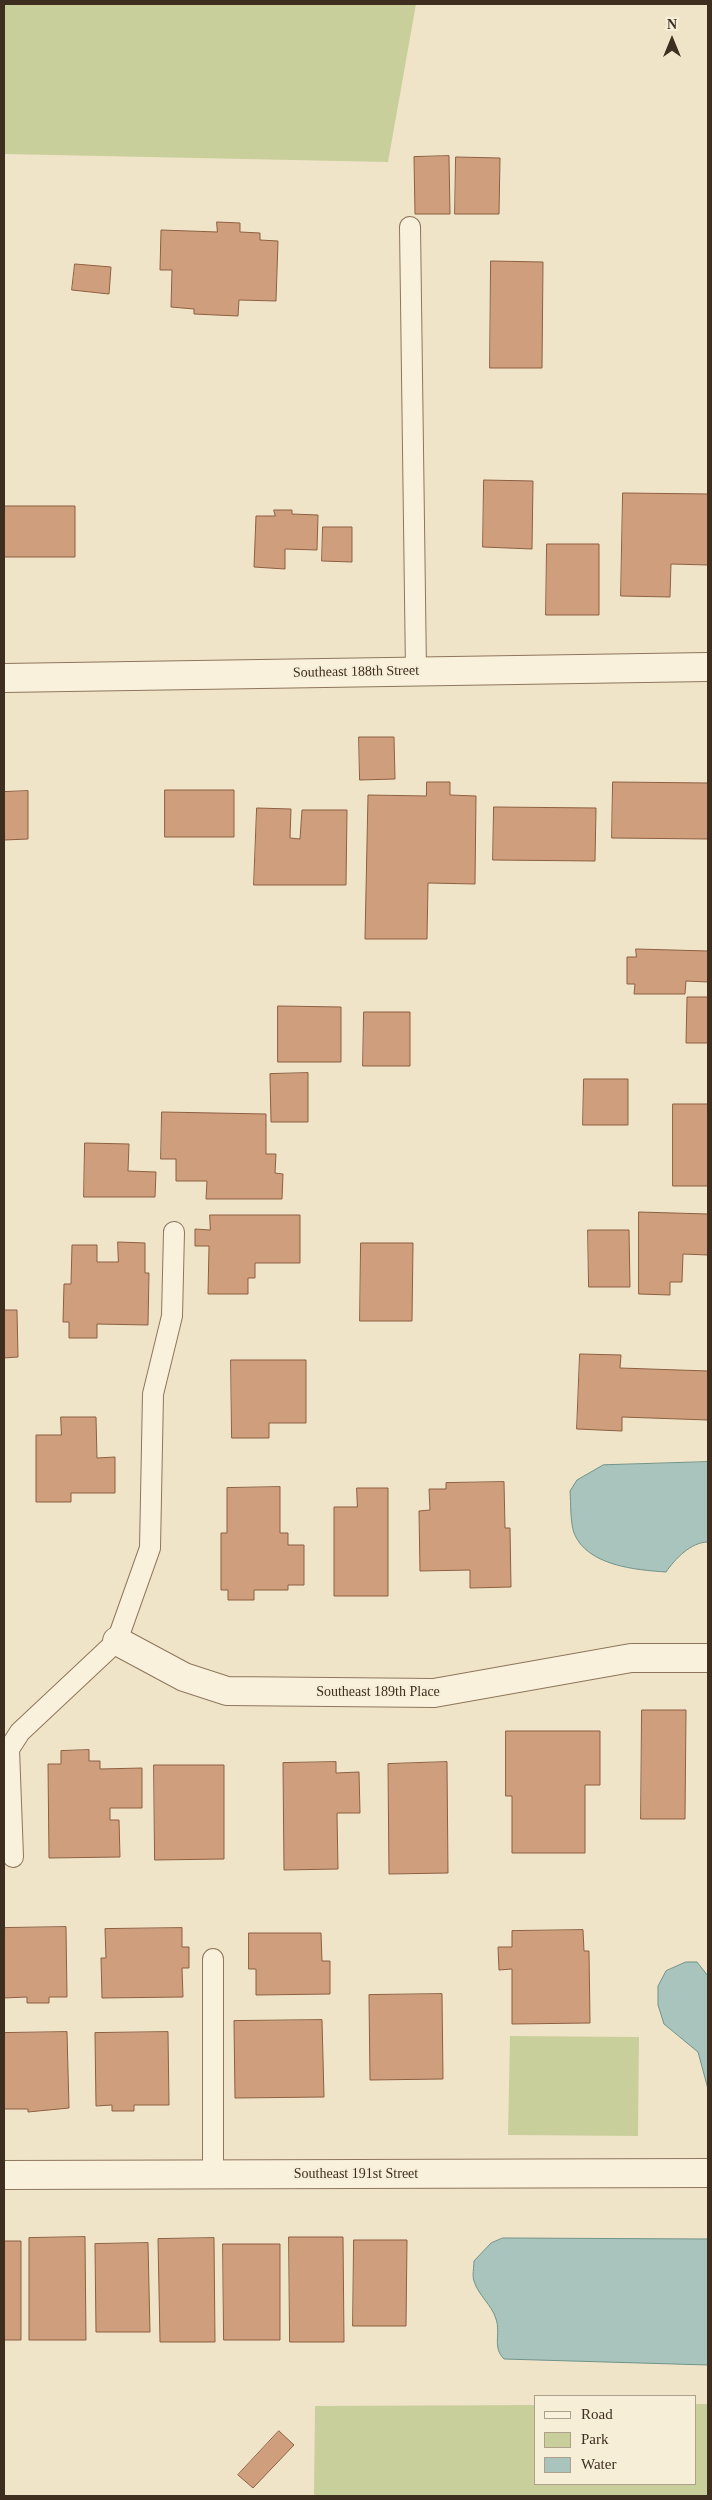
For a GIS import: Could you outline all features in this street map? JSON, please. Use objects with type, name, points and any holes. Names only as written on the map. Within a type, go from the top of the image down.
[{"type":"street","name":"Southeast 188th Street","points":[[4,678],[708,667]]},
{"type":"street","name":"Southeast 189th Place","points":[[117,1641],[184,1678],[227,1691],[434,1693],[631,1658],[708,1658]]},
{"type":"street","name":"Southeast 191st Street","points":[[4,2174],[708,2173]]},
{"type":"lane","points":[[410,227],[416,671]]},
{"type":"lane","points":[[13,1857],[9,1749],[20,1732],[117,1641],[150,1548],[153,1394],[172,1316],[174,1232]]},
{"type":"lane","points":[[213,1959],[213,2174]]},
{"type":"green space","points":[[4,4],[416,4],[388,162],[4,154]]},
{"type":"green space","points":[[510,2036],[639,2037],[638,2136],[508,2135]]},
{"type":"green space","points":[[697,2404],[708,2404],[708,2496],[314,2496],[315,2406],[534,2405],[534,2485],[697,2485]]},
{"type":"water","points":[[708,1462],[708,1542],[690,1548],[666,1572],[641,1570],[614,1564],[590,1553],[580,1544],[574,1533],[571,1518],[570,1491],[577,1480],[603,1465]]},
{"type":"water","points":[[686,1962],[697,1962],[708,1976],[708,2089],[698,2052],[664,2024],[658,2005],[658,1986],[666,1971]]},
{"type":"water","points":[[503,2238],[708,2239],[708,2365],[504,2359],[498,2350],[496,2319],[473,2279],[474,2261],[491,2243]]},
{"type":"building","points":[[449,156],[450,214],[415,214],[414,157]]},
{"type":"building","points":[[456,157],[500,158],[499,214],[455,214]]},
{"type":"building","points":[[217,222],[240,223],[240,232],[260,233],[260,240],[278,241],[276,301],[239,300],[238,316],[194,314],[194,309],[171,307],[172,270],[160,270],[161,230],[217,232]]},
{"type":"building","points":[[491,261],[543,262],[542,368],[490,368]]},
{"type":"building","points":[[75,264],[111,267],[109,294],[72,290]]},
{"type":"building","points":[[484,480],[533,481],[532,549],[483,547]]},
{"type":"building","points":[[623,493],[708,494],[708,565],[671,564],[670,597],[621,596]]},
{"type":"building","points":[[4,506],[75,506],[75,557],[4,557]]},
{"type":"building","points":[[274,510],[292,510],[292,514],[318,515],[317,550],[285,549],[285,569],[254,567],[256,516],[275,516]]},
{"type":"building","points":[[323,527],[352,527],[352,562],[322,561]]},
{"type":"building","points":[[547,544],[599,544],[599,615],[546,615]]},
{"type":"building","points":[[359,737],[394,737],[395,779],[360,780]]},
{"type":"building","points":[[427,782],[450,782],[450,795],[476,796],[475,884],[428,883],[427,939],[365,939],[368,795],[426,796]]},
{"type":"building","points":[[613,782],[708,783],[708,839],[612,838]]},
{"type":"building","points":[[165,790],[234,790],[234,837],[165,837]]},
{"type":"building","points":[[28,791],[28,839],[4,840],[4,792]]},
{"type":"building","points":[[494,807],[596,808],[595,861],[493,860]]},
{"type":"building","points":[[257,808],[291,809],[290,838],[300,839],[302,810],[347,810],[346,885],[254,885]]},
{"type":"building","points":[[636,949],[708,951],[708,982],[686,981],[685,994],[634,994],[635,984],[627,984],[627,957],[636,957]]},
{"type":"building","points":[[687,997],[708,997],[708,1043],[686,1043]]},
{"type":"building","points":[[278,1006],[341,1007],[341,1062],[278,1062]]},
{"type":"building","points":[[364,1012],[410,1012],[410,1066],[363,1066]]},
{"type":"building","points":[[308,1073],[308,1122],[271,1122],[270,1074]]},
{"type":"building","points":[[584,1079],[628,1079],[628,1125],[583,1125]]},
{"type":"building","points":[[673,1104],[708,1104],[708,1186],[673,1186]]},
{"type":"building","points":[[162,1112],[266,1114],[266,1154],[276,1154],[275,1173],[283,1174],[282,1199],[206,1199],[207,1181],[176,1181],[176,1159],[161,1159]]},
{"type":"building","points":[[85,1143],[129,1144],[128,1171],[156,1172],[155,1197],[84,1197]]},
{"type":"building","points":[[639,1212],[708,1214],[708,1255],[683,1254],[682,1282],[670,1282],[670,1295],[639,1294]]},
{"type":"building","points":[[210,1215],[300,1215],[300,1263],[255,1263],[255,1278],[248,1278],[248,1294],[208,1294],[209,1246],[195,1246],[195,1229],[210,1230]]},
{"type":"building","points":[[588,1230],[629,1230],[630,1287],[589,1287]]},
{"type":"building","points":[[118,1242],[145,1243],[145,1273],[149,1273],[148,1325],[97,1324],[97,1338],[69,1338],[69,1322],[63,1322],[64,1284],[71,1284],[72,1245],[97,1245],[97,1262],[118,1262]]},
{"type":"building","points":[[361,1243],[413,1243],[412,1321],[360,1321]]},
{"type":"building","points":[[4,1310],[17,1310],[18,1357],[4,1358]]},
{"type":"building","points":[[580,1354],[621,1355],[620,1368],[708,1371],[708,1420],[622,1417],[622,1431],[577,1429]]},
{"type":"building","points":[[231,1360],[306,1360],[306,1423],[269,1423],[269,1438],[232,1438]]},
{"type":"building","points":[[61,1417],[96,1417],[97,1458],[115,1457],[115,1493],[71,1493],[71,1502],[36,1502],[36,1435],[61,1435]]},
{"type":"building","points":[[504,1482],[505,1528],[510,1528],[511,1587],[470,1588],[470,1570],[420,1571],[419,1511],[430,1510],[429,1489],[446,1489],[446,1483]]},
{"type":"building","points":[[280,1487],[280,1533],[288,1533],[288,1545],[304,1545],[304,1585],[288,1585],[288,1590],[254,1590],[254,1600],[228,1600],[228,1590],[221,1590],[221,1533],[227,1533],[227,1488]]},
{"type":"building","points":[[357,1488],[388,1488],[388,1596],[334,1596],[334,1507],[357,1507]]},
{"type":"building","points":[[642,1710],[686,1710],[685,1819],[641,1819]]},
{"type":"building","points":[[506,1731],[600,1731],[600,1785],[585,1785],[585,1853],[512,1853],[512,1796],[506,1796]]},
{"type":"building","points":[[89,1750],[89,1761],[100,1761],[100,1769],[142,1768],[142,1808],[110,1808],[110,1820],[119,1820],[120,1857],[49,1858],[48,1764],[61,1764],[61,1751]]},
{"type":"building","points":[[336,1762],[336,1773],[359,1772],[360,1813],[337,1813],[338,1869],[284,1870],[283,1763]]},
{"type":"building","points":[[447,1762],[448,1873],[389,1874],[388,1764]]},
{"type":"building","points":[[154,1765],[224,1765],[224,1859],[155,1860]]},
{"type":"building","points":[[66,1927],[67,1997],[49,1997],[49,2003],[27,2003],[27,1997],[4,1998],[4,1928]]},
{"type":"building","points":[[182,1928],[182,1947],[189,1947],[189,1968],[182,1968],[183,1997],[102,1998],[101,1958],[106,1958],[105,1929]]},
{"type":"building","points":[[583,1930],[584,1951],[589,1951],[590,2023],[512,2024],[512,1969],[499,1970],[498,1947],[512,1947],[512,1931]]},
{"type":"building","points":[[249,1933],[321,1933],[322,1961],[330,1961],[330,1994],[256,1995],[256,1969],[249,1969]]},
{"type":"building","points":[[442,1994],[443,2079],[370,2080],[369,1995]]},
{"type":"building","points":[[322,2020],[324,2097],[235,2098],[234,2021]]},
{"type":"building","points":[[67,2032],[69,2108],[28,2112],[28,2109],[4,2109],[4,2033]]},
{"type":"building","points":[[168,2032],[169,2105],[134,2105],[134,2111],[112,2111],[112,2105],[96,2106],[95,2033]]},
{"type":"building","points":[[85,2237],[86,2340],[29,2340],[29,2238]]},
{"type":"building","points":[[289,2237],[343,2237],[344,2342],[290,2342]]},
{"type":"building","points":[[214,2238],[215,2342],[160,2342],[158,2239]]},
{"type":"building","points":[[354,2240],[407,2240],[406,2326],[353,2326]]},
{"type":"building","points":[[4,2241],[21,2241],[21,2340],[4,2340]]},
{"type":"building","points":[[148,2243],[150,2332],[96,2332],[95,2244]]},
{"type":"building","points":[[223,2244],[280,2244],[280,2340],[224,2340]]},
{"type":"building","points":[[279,2431],[294,2445],[253,2488],[238,2475]]}]
